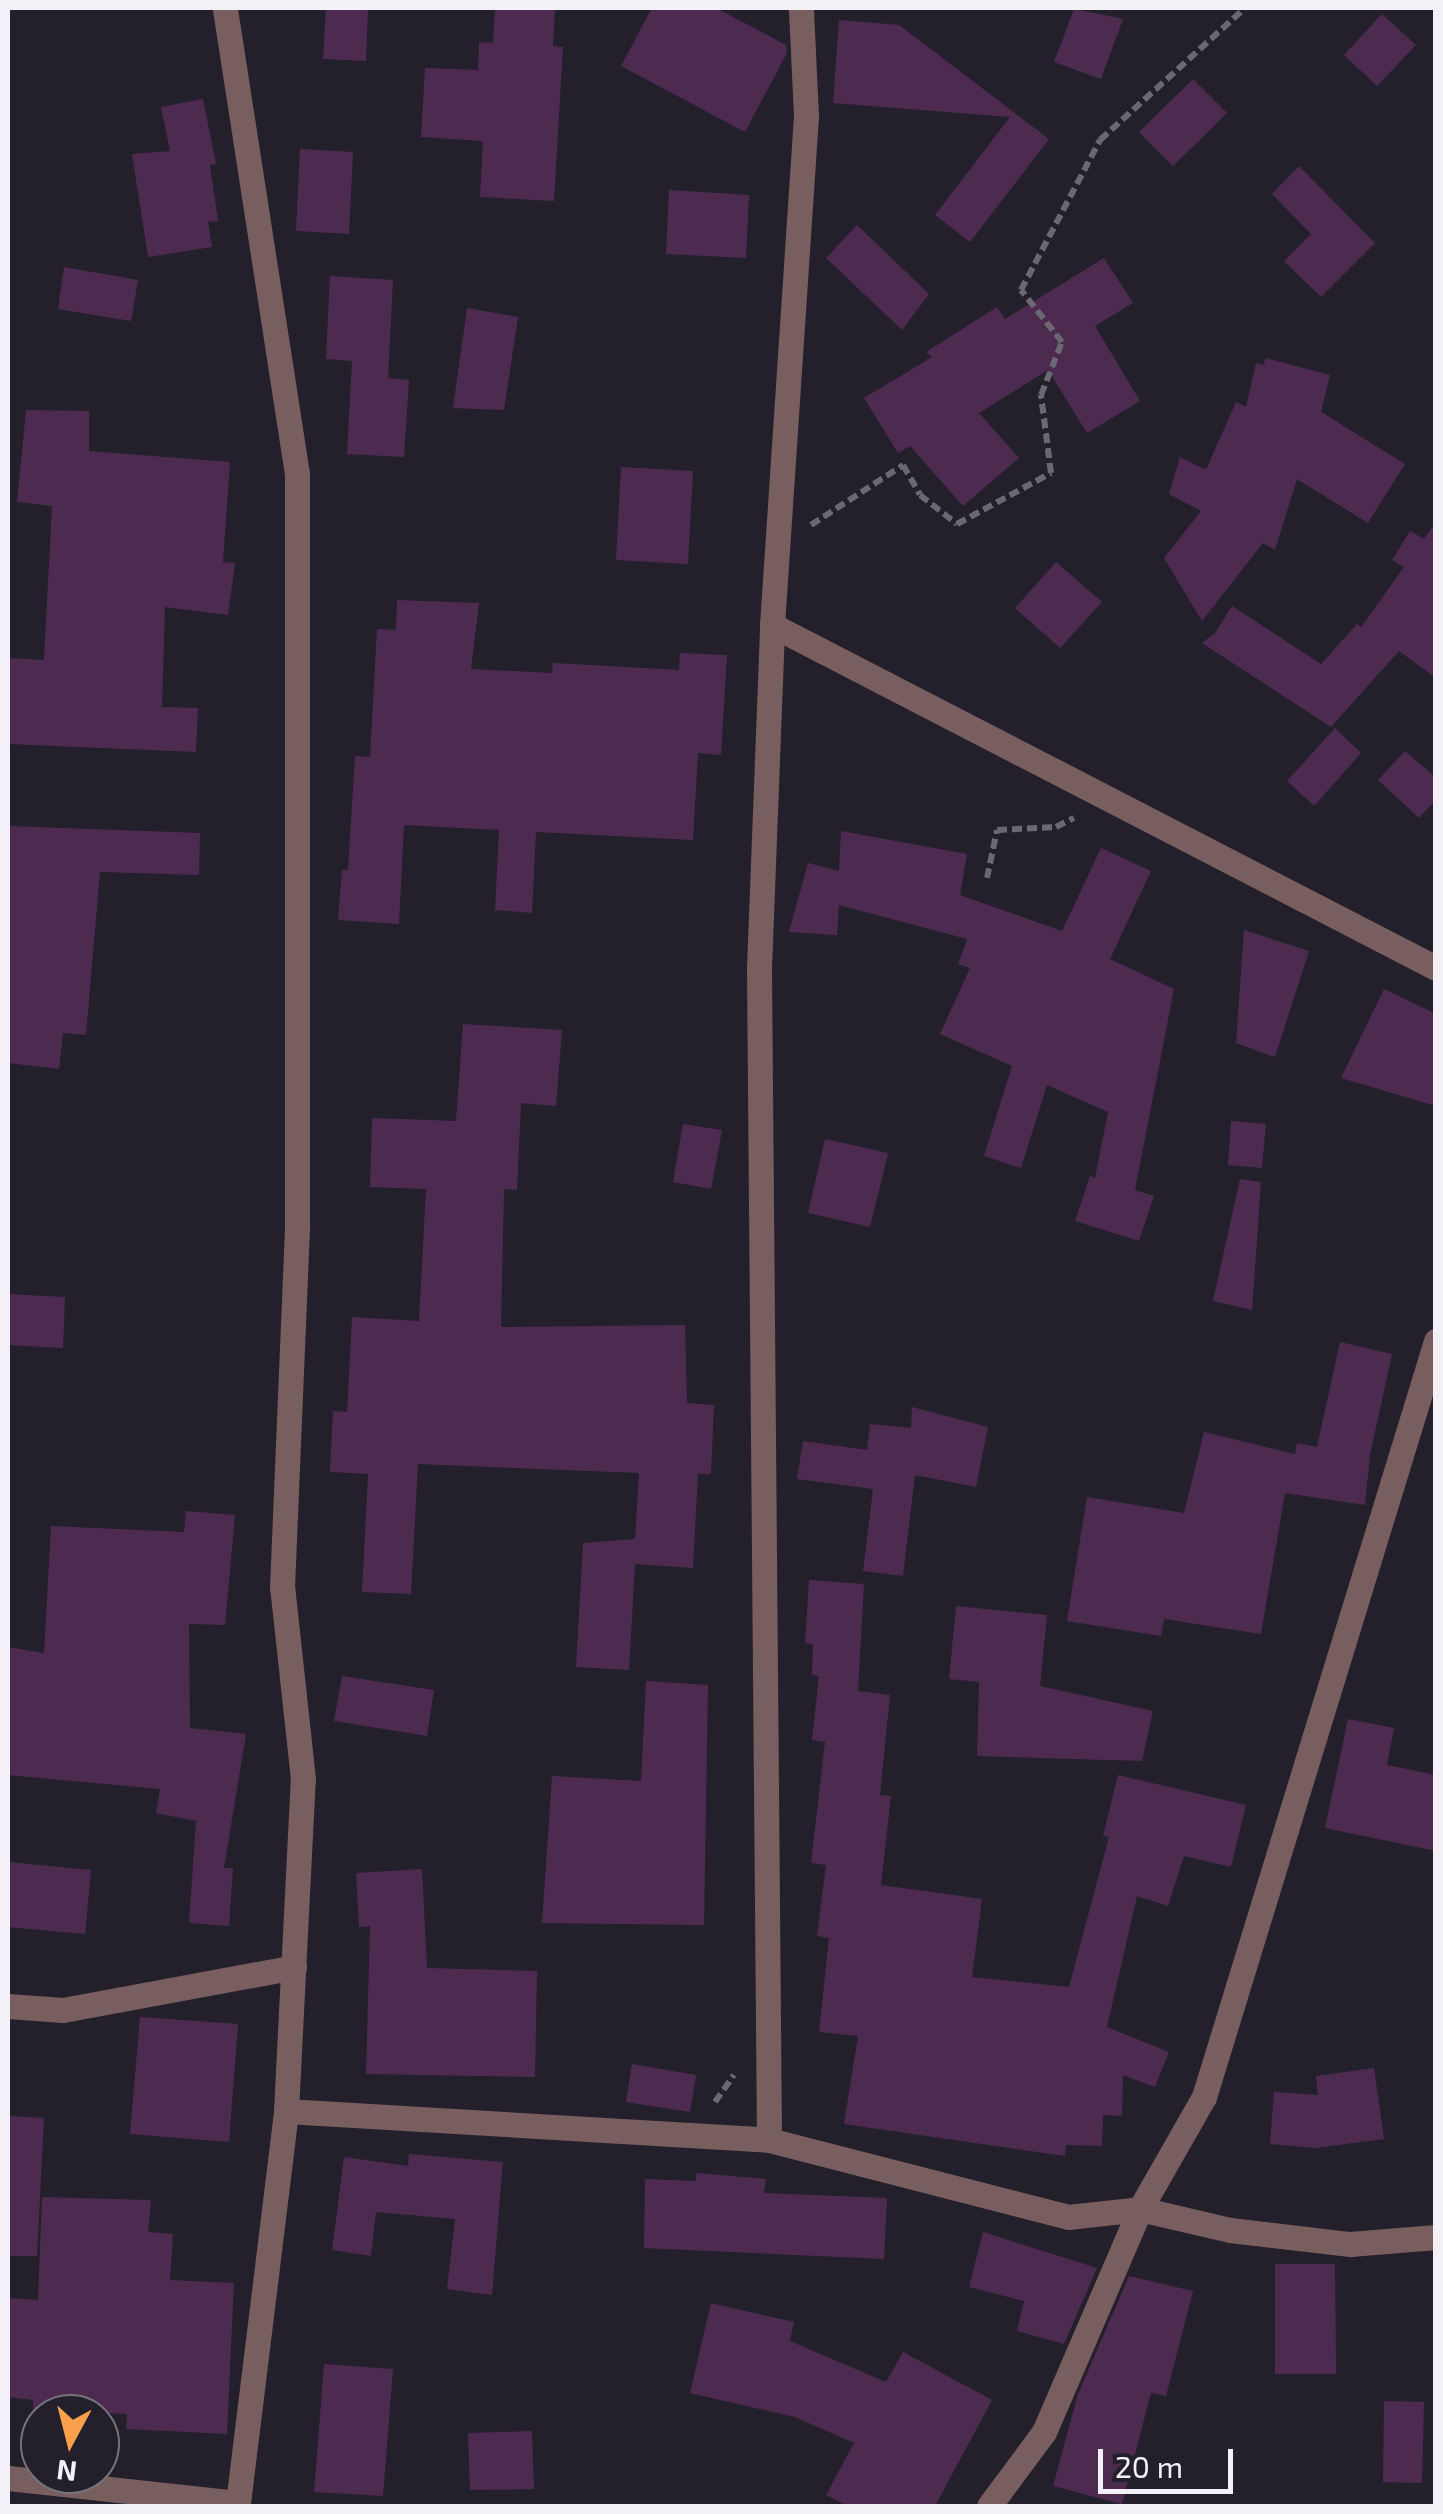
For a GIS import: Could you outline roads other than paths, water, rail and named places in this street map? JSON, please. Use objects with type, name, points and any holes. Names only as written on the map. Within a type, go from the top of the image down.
[{"type":"street","points":[[8,2478],[238,2505],[286,2111],[286,2042],[294,1967],[302,1779],[282,1587],[297,1224],[296,474],[225,8]]},
{"type":"street","points":[[769,2140],[759,968],[772,626],[806,116],[802,8]]},
{"type":"street","points":[[772,626],[1436,968]]},
{"type":"street","points":[[989,2506],[1044,2432],[1140,2209],[1204,2097],[1436,1340]]},
{"type":"street","points":[[8,2006],[63,2010],[294,1967]]},
{"type":"street","points":[[286,2111],[769,2140],[1068,2217],[1140,2209],[1230,2230],[1350,2244],[1436,2238]]}]
